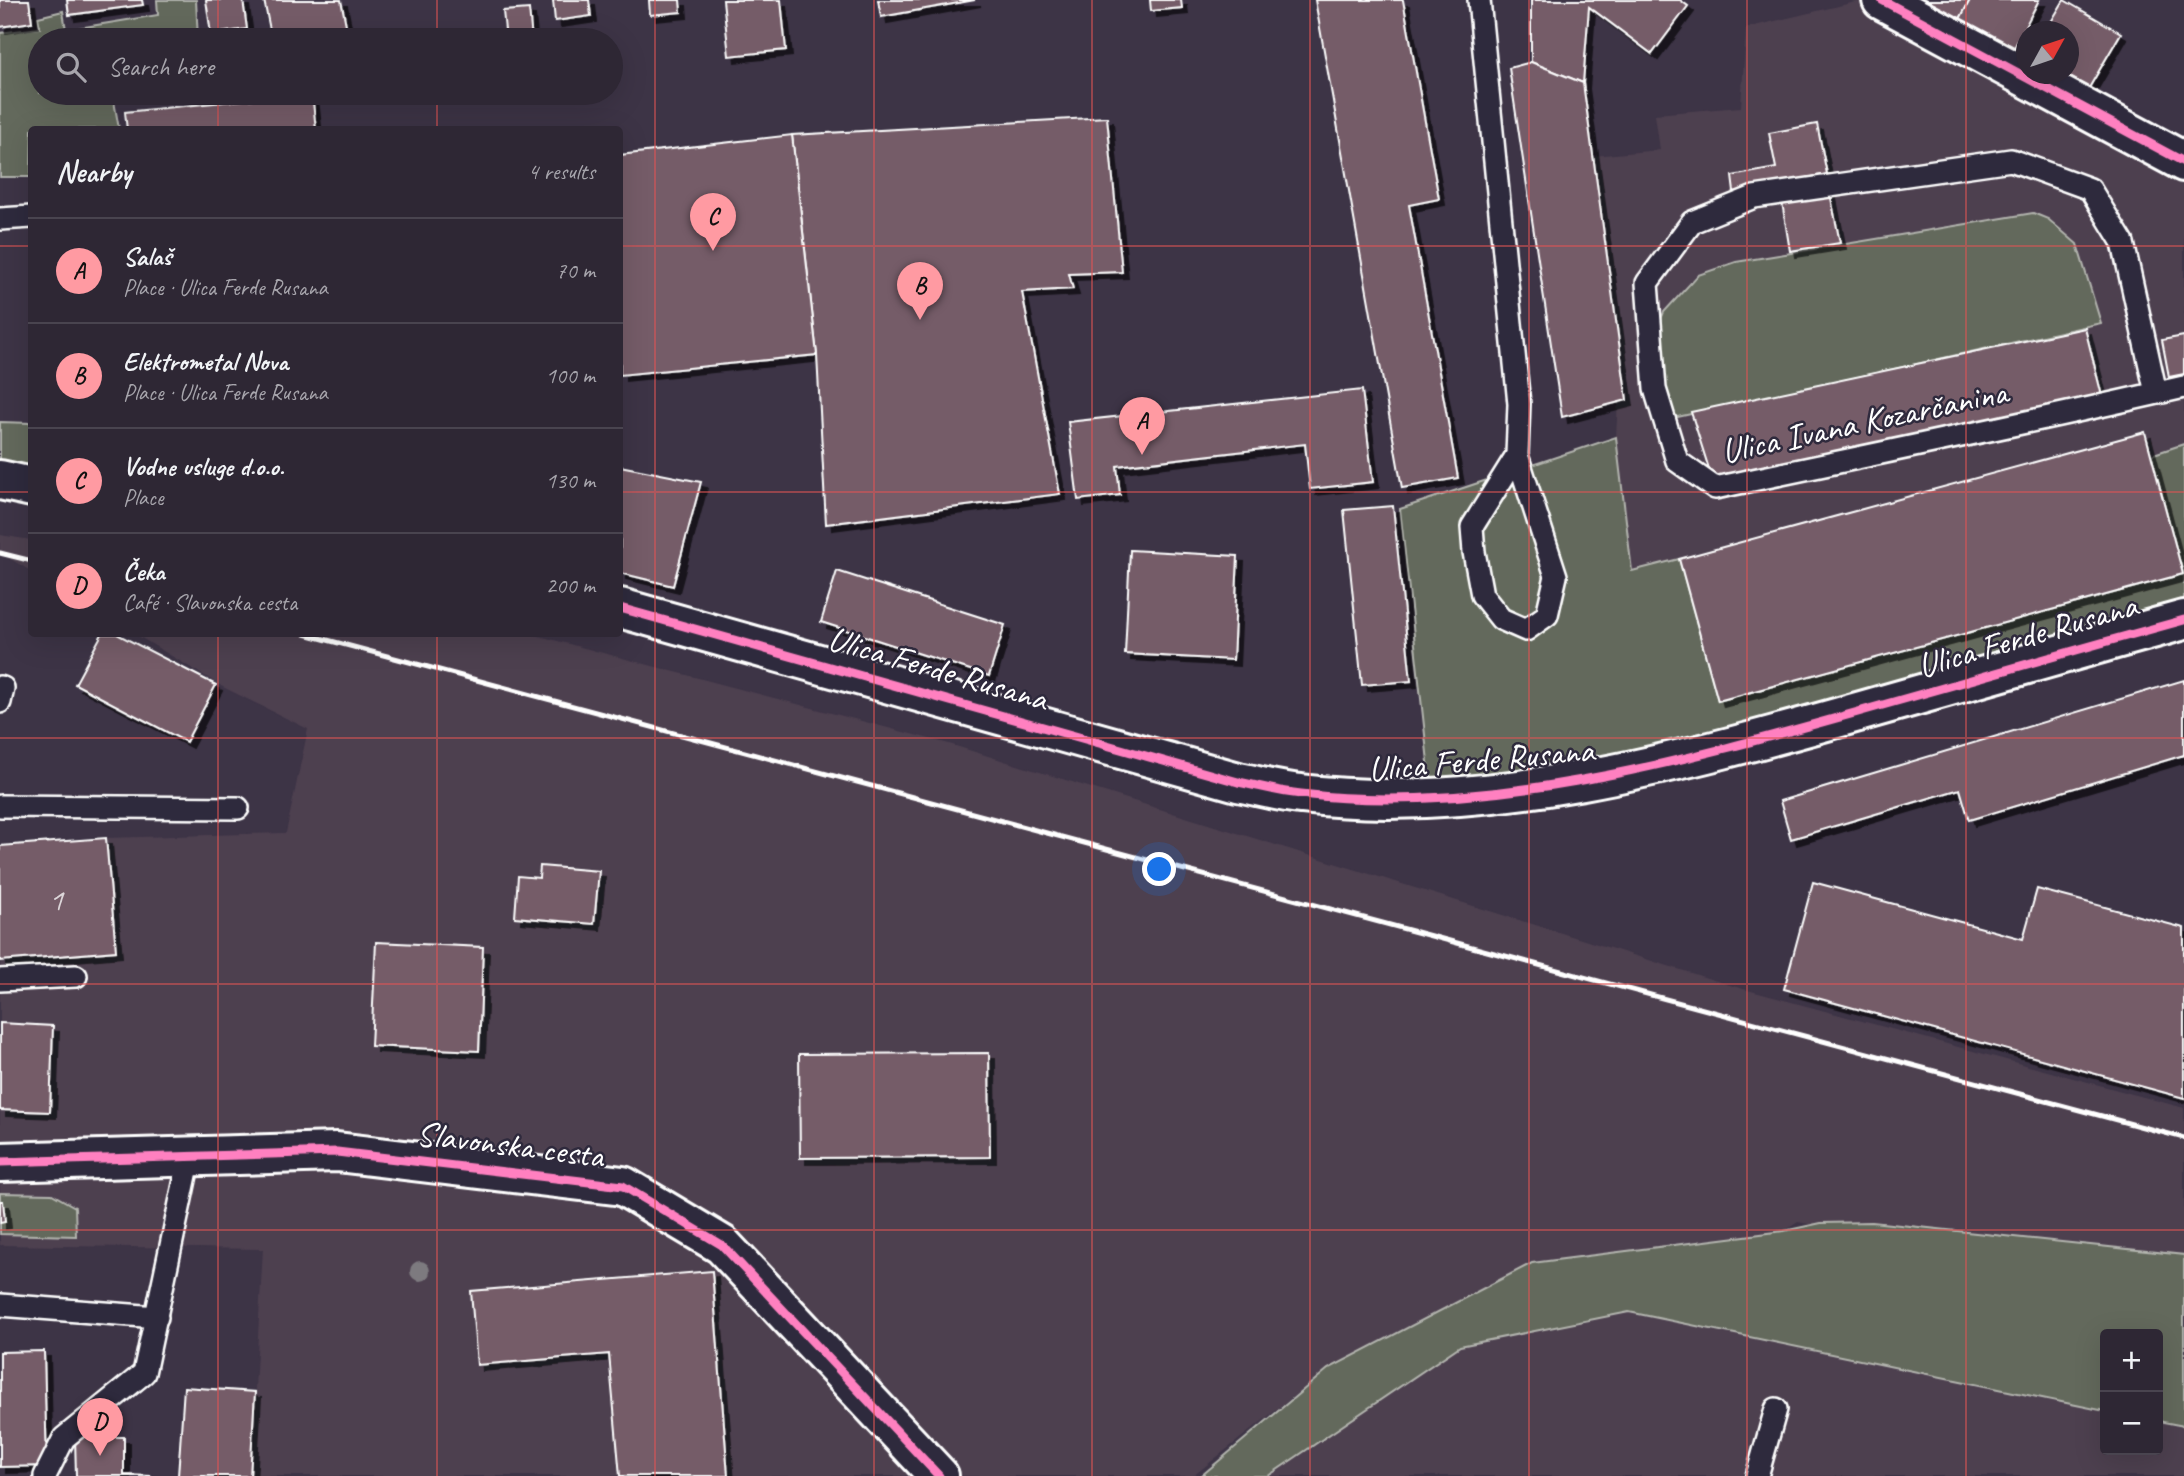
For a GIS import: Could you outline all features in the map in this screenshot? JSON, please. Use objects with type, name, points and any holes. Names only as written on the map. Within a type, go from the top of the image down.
[{"type":"street","points":[[1882,0],[2184,162]]},
{"type":"street","points":[[0,480],[28,486]]},
{"type":"street","name":"Ulica Ferde Rusana","points":[[623,609],[1238,782],[1298,794],[1348,798],[1432,799],[1609,776],[1725,750],[2184,620]]},
{"type":"street","name":"Slavonska cesta","points":[[0,1162],[337,1152],[623,1186],[722,1245],[939,1476]]},
{"type":"lane","points":[[1479,0],[1518,404],[1517,455],[1556,576],[1547,615],[1526,630],[1502,619],[1482,596],[1472,527],[1517,455]]},
{"type":"lane","name":"Ulica Ivana Kozarčanina","points":[[2156,393],[2123,243],[2090,189],[2011,160],[1754,197],[1692,222],[1647,283],[1655,389],[1677,461],[1714,488],[2184,387]]},
{"type":"lane","points":[[0,219],[28,217]]},
{"type":"lane","points":[[0,687],[3,688],[0,702]]},
{"type":"lane","points":[[0,806],[238,808]]},
{"type":"lane","points":[[0,980],[76,976]]},
{"type":"lane","points":[[45,1476],[64,1438],[144,1373],[190,1156]]},
{"type":"lane","points":[[0,1305],[157,1317]]},
{"type":"lane","points":[[1757,1476],[1776,1409]]},
{"type":"shaded area","points":[[1864,0],[2016,77],[2016,84],[2030,84],[2184,162],[2184,620],[1725,750],[1679,560],[1632,572],[1616,437],[1618,402],[1627,400],[1593,156],[1660,150],[1655,114],[1741,107],[1746,28]]},
{"type":"shaded area","points":[[0,535],[28,540],[28,569],[0,553]]},
{"type":"shaded area","points":[[140,637],[542,637],[949,744],[1736,987],[2184,1108],[2184,1267],[1915,1245],[1798,1222],[1784,1231],[1328,1369],[1193,1476],[250,1476],[263,1249],[0,1245],[0,846],[106,838],[286,833],[308,729],[223,687]]},
{"type":"shaded area","points":[[1677,1259],[2100,1333],[2100,1455],[2163,1455],[2163,1338],[2184,1342],[2184,1476],[1230,1476],[1321,1396]]},
{"type":"green space","points":[[157,0],[196,0],[197,28],[78,28],[158,15]]},
{"type":"green space","points":[[63,11],[66,28],[40,28],[38,17]]},
{"type":"green space","points":[[28,30],[28,105],[115,105],[118,126],[28,126],[28,177],[0,177],[0,33]]},
{"type":"green space","points":[[2033,213],[2048,219],[2077,244],[2101,323],[1664,420],[1652,340],[1664,312],[1698,275],[1736,262]]},
{"type":"green space","points":[[0,422],[28,423],[28,483],[0,477]]},
{"type":"green space","points":[[1616,437],[1632,571],[1679,559],[1718,701],[2183,574],[2151,455],[2184,444],[2184,620],[1432,798],[1400,509]]},
{"type":"green space","points":[[0,1193],[52,1194],[75,1207],[76,1236],[0,1234]]},
{"type":"green space","points":[[1872,1222],[2184,1255],[2184,1426],[2163,1422],[2163,1329],[2100,1329],[2100,1410],[1629,1312],[1460,1346],[1268,1476],[1201,1476],[1328,1369],[1532,1263],[1784,1231],[1821,1223]]},
{"type":"building","points":[[0,0],[29,0],[32,22],[0,27]]},
{"type":"building","points":[[67,0],[142,0],[143,5],[69,15]]},
{"type":"building","points":[[206,0],[243,0],[247,28],[210,28]]},
{"type":"building","points":[[264,0],[341,0],[347,28],[270,28]]},
{"type":"building","points":[[553,0],[589,0],[591,16],[555,21]]},
{"type":"building","points":[[649,0],[680,0],[681,12],[650,15]]},
{"type":"building","points":[[723,0],[781,0],[786,50],[729,56]]},
{"type":"building","points":[[878,0],[975,0],[881,17]]},
{"type":"building","points":[[1150,0],[1181,0],[1182,8],[1151,11]]},
{"type":"building","points":[[1315,0],[1403,0],[1439,199],[1409,205],[1458,478],[1402,488]]},
{"type":"building","points":[[1531,0],[1680,0],[1688,6],[1652,54],[1589,7],[1583,83],[1531,62]]},
{"type":"building","points":[[1926,0],[1970,0],[1960,19]]},
{"type":"building","points":[[1970,0],[2039,0],[2028,21],[2016,21],[2014,48],[1960,19]]},
{"type":"building","points":[[2064,0],[2121,33],[2089,88],[2079,82],[2079,21],[2052,21]]},
{"type":"building","points":[[529,9],[531,28],[505,28],[503,11]]},
{"type":"building","points":[[1531,62],[1583,83],[1627,400],[1562,417],[1509,68]]},
{"type":"building","points":[[194,105],[313,105],[316,126],[127,126],[125,112]]},
{"type":"building","points":[[1107,117],[1122,272],[1069,274],[1073,289],[1022,292],[1060,494],[826,524],[817,355],[792,135]]},
{"type":"building","points":[[1817,124],[1827,174],[1734,192],[1732,176],[1776,168],[1769,133]]},
{"type":"building","points":[[792,135],[817,355],[623,375],[623,155]]},
{"type":"building","points":[[1830,193],[1840,243],[1790,251],[1782,202]]},
{"type":"building","points":[[2085,328],[2104,404],[1715,488],[1691,412]]},
{"type":"building","points":[[2184,336],[2184,374],[2169,377],[2162,340]]},
{"type":"building","points":[[1362,390],[1373,482],[1310,489],[1305,444],[1117,466],[1120,495],[1078,500],[1068,422]]},
{"type":"building","points":[[2145,432],[2183,574],[1718,701],[1679,559]]},
{"type":"building","points":[[623,467],[701,482],[673,586],[623,574]]},
{"type":"building","points":[[1393,506],[1411,681],[1362,685],[1344,510]]},
{"type":"building","points":[[1130,550],[1238,556],[1233,660],[1125,654]]},
{"type":"building","points":[[837,571],[1005,625],[989,676],[821,622]]},
{"type":"building","points":[[100,637],[123,637],[216,685],[186,742],[75,684]]},
{"type":"building","points":[[2184,680],[2184,755],[1969,820],[1960,789],[1791,839],[1780,801]]},
{"type":"building","points":[[106,838],[116,951],[0,961],[0,846]]},
{"type":"building","points":[[540,866],[599,871],[594,924],[515,917],[518,876],[539,878]]},
{"type":"building","points":[[1813,882],[2023,939],[2037,889],[2184,928],[2184,1098],[1784,989]]},
{"type":"building","points":[[376,942],[483,947],[479,1051],[371,1046]]},
{"type":"building","points":[[0,1023],[53,1026],[50,1112],[0,1110]]},
{"type":"building","points":[[989,1053],[990,1157],[800,1158],[799,1054]]},
{"type":"building","points":[[0,1201],[3,1201],[5,1222],[0,1223]]},
{"type":"building","points":[[712,1271],[728,1476],[620,1476],[609,1354],[477,1365],[471,1291]]},
{"type":"building","points":[[44,1351],[47,1466],[0,1467],[0,1352]]},
{"type":"building","points":[[184,1387],[255,1392],[250,1476],[178,1476]]},
{"type":"building","points":[[75,1437],[124,1437],[124,1475],[152,1476],[76,1476]]},
{"type":"railway","points":[[0,553],[28,560]]},
{"type":"railway","points":[[316,637],[2184,1138]]},
{"type":"cycle path","points":[[1882,0],[2184,162]]},
{"type":"cycle path","points":[[623,609],[1238,782],[1293,793],[1371,799],[1441,798],[1512,791],[1653,766],[1791,731],[2184,620]]},
{"type":"cycle path","points":[[0,1162],[337,1152],[623,1186],[722,1245],[939,1476]]},
{"type":"place","name":"Vodne usluge d.o.o.","points":[[713,251]]},
{"type":"place","name":"Elektrometal Nova","points":[[920,320]]},
{"type":"place","name":"Salaš","points":[[1142,455]]},
{"type":"place","name":"Čeka","points":[[100,1456]]}]
